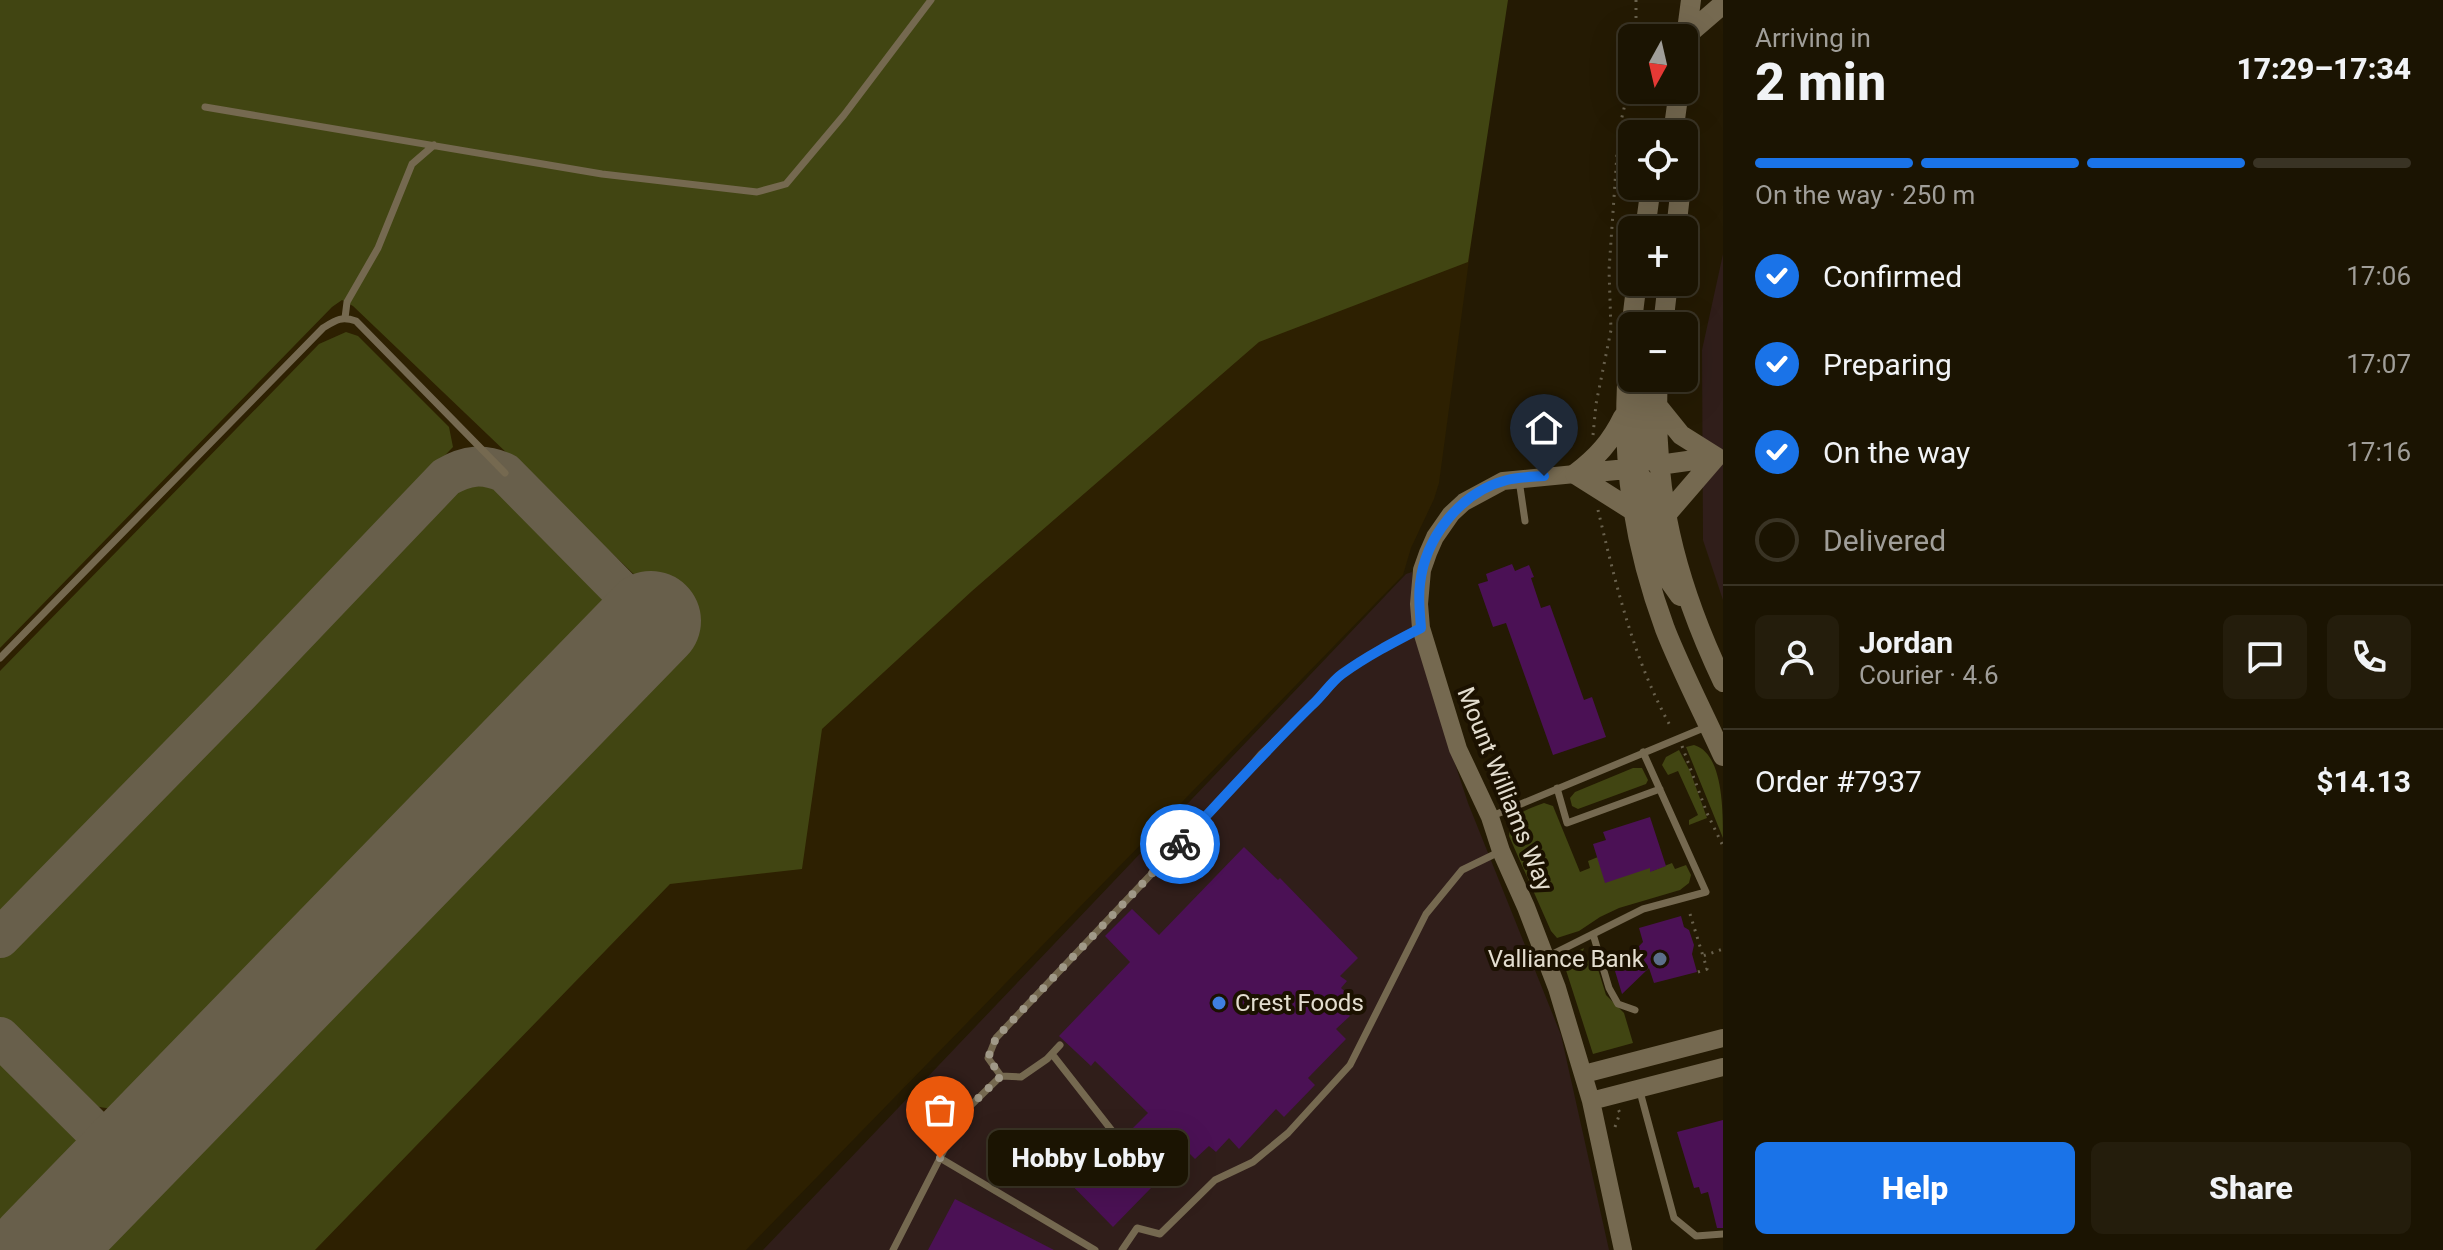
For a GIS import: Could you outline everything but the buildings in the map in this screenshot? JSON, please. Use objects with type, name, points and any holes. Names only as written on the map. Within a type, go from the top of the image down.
[{"type":"main road","points":[[1688,24],[1691,0]]},
{"type":"main road","points":[[1698,31],[1723,4]]},
{"type":"main road","points":[[1635,296],[1626,370],[1625,413],[1632,510],[1651,587],[1666,631],[1723,756]]},
{"type":"main road","points":[[1643,392],[1641,438],[1645,455],[1659,465],[1720,456]]},
{"type":"main road","points":[[1657,392],[1659,465],[1678,569],[1692,612],[1723,682]]},
{"type":"main road","points":[[1656,404],[1681,435],[1720,456]]},
{"type":"main road","points":[[1575,474],[1605,449],[1625,413]]},
{"type":"main road","points":[[1666,515],[1720,456]]},
{"type":"main road","points":[[1575,474],[1627,469],[1638,472],[1644,482],[1663,572],[1692,612]]},
{"type":"main road","points":[[1575,474],[1632,510]]},
{"type":"street","name":"Mount Williams Way","points":[[1575,474],[1503,481],[1464,502],[1435,537],[1419,585],[1421,628],[1458,749],[1490,817],[1501,851],[1546,957],[1591,1101]]},
{"type":"street","points":[[1584,1074],[1723,1038]]},
{"type":"street","points":[[1623,1250],[1591,1101],[1723,1067]]},
{"type":"lane","points":[[205,107],[602,174],[757,192],[786,184],[844,115],[931,0]]},
{"type":"lane","points":[[345,318],[347,302],[378,248],[412,164],[434,145]]},
{"type":"lane","points":[[0,658],[323,328],[338,319],[356,321],[505,473]]},
{"type":"lane","points":[[1518,478],[1525,521]]},
{"type":"lane","points":[[1001,1076],[988,1058],[996,1038],[1231,790],[1261,754],[1338,677],[1378,650],[1421,628]]},
{"type":"lane","points":[[1490,817],[1709,726]]},
{"type":"lane","points":[[1546,957],[1643,909],[1706,892],[1643,752]]},
{"type":"lane","points":[[1557,788],[1567,823],[1660,789]]},
{"type":"lane","points":[[1122,1250],[1137,1228],[1160,1234],[1215,1180],[1253,1162],[1288,1133],[1350,1065],[1413,937],[1439,896],[1462,870],[1501,851]]},
{"type":"lane","points":[[1593,934],[1609,988],[1618,1004],[1635,1010]]},
{"type":"lane","points":[[893,1250],[963,1113],[1001,1076],[1021,1077],[1060,1045]]},
{"type":"lane","points":[[1052,1054],[1113,1132]]},
{"type":"lane","points":[[1639,1088],[1674,1218],[1696,1236],[1723,1234]]},
{"type":"lane","points":[[940,1158],[1095,1250]]},
{"type":"path","points":[[1636,0],[1636,24]]},
{"type":"path","points":[[1690,914],[1707,969],[1698,972]]},
{"type":"path","points":[[1703,956],[1723,949]]},
{"type":"path","points":[[1617,1140],[1614,1126],[1620,1113],[1618,1109]]},
{"type":"shaded area","points":[[0,0],[1504,0],[1439,483],[1434,499],[1411,548],[1403,575],[746,1250],[0,1250]]},
{"type":"shaded area","points":[[1723,254],[1723,600],[1703,540],[1702,350]]},
{"type":"shaded area","points":[[1412,572],[1413,615],[1433,697],[1468,803],[1561,1035],[1609,1250],[763,1250],[1406,574]]},
{"type":"green space","points":[[0,0],[1508,0],[1468,262],[1259,342],[972,591],[822,729],[802,869],[670,884],[315,1250],[86,1250],[697,621],[649,576],[642,582],[353,306],[342,300],[0,648]]},
{"type":"green space","points":[[346,332],[358,336],[449,427],[453,447],[0,917],[0,671],[319,344]]},
{"type":"green space","points":[[482,478],[500,487],[595,578],[603,594],[599,626],[138,1099],[124,1106],[109,1108],[80,1098],[0,1020],[0,957],[455,489],[469,480]]},
{"type":"green space","points":[[1694,745],[1704,750],[1716,771],[1723,838],[1686,747]]},
{"type":"green space","points":[[1679,750],[1707,818],[1689,825],[1689,820],[1698,815],[1678,771],[1668,775],[1662,765],[1666,757]]},
{"type":"green space","points":[[1633,768],[1642,768],[1648,780],[1646,784],[1578,809],[1572,806],[1570,798],[1575,792]]},
{"type":"green space","points":[[1544,803],[1553,806],[1580,872],[1590,868],[1588,861],[1598,857],[1650,866],[1652,871],[1672,863],[1675,869],[1686,865],[1691,875],[1689,883],[1680,890],[1619,908],[1579,931],[1557,938],[1551,931],[1509,836],[1516,818]]},
{"type":"green space","points":[[1584,948],[1581,957],[1590,961],[1593,953],[1606,995],[1624,1013],[1633,1043],[1593,1054],[1564,964],[1568,956]]},
{"type":"green space","points":[[0,1053],[65,1117],[76,1136],[76,1147],[69,1171],[0,1242]]},
{"type":"taxiway","points":[[0,938],[446,477],[454,473],[482,467],[505,473],[651,621]]},
{"type":"taxiway","points":[[0,1037],[126,1162]]},
{"type":"runway","points":[[39,1250],[651,621]]},
{"type":"way so far","points":[[940,1158],[963,1113],[1001,1076],[988,1058],[996,1038],[1180,844]]},
{"type":"place","name":"Valliance Bank","points":[[1660,959]]},
{"type":"place","name":"Crest Foods","points":[[1219,1003]]},
{"type":"place","name":"Hobby Lobby","points":[[940,1158]]},
{"type":"route","points":[[1180,844],[1261,754],[1338,677],[1378,650],[1421,628],[1419,585],[1422,570],[1435,537],[1451,514],[1464,502],[1503,481],[1544,476]]}]
